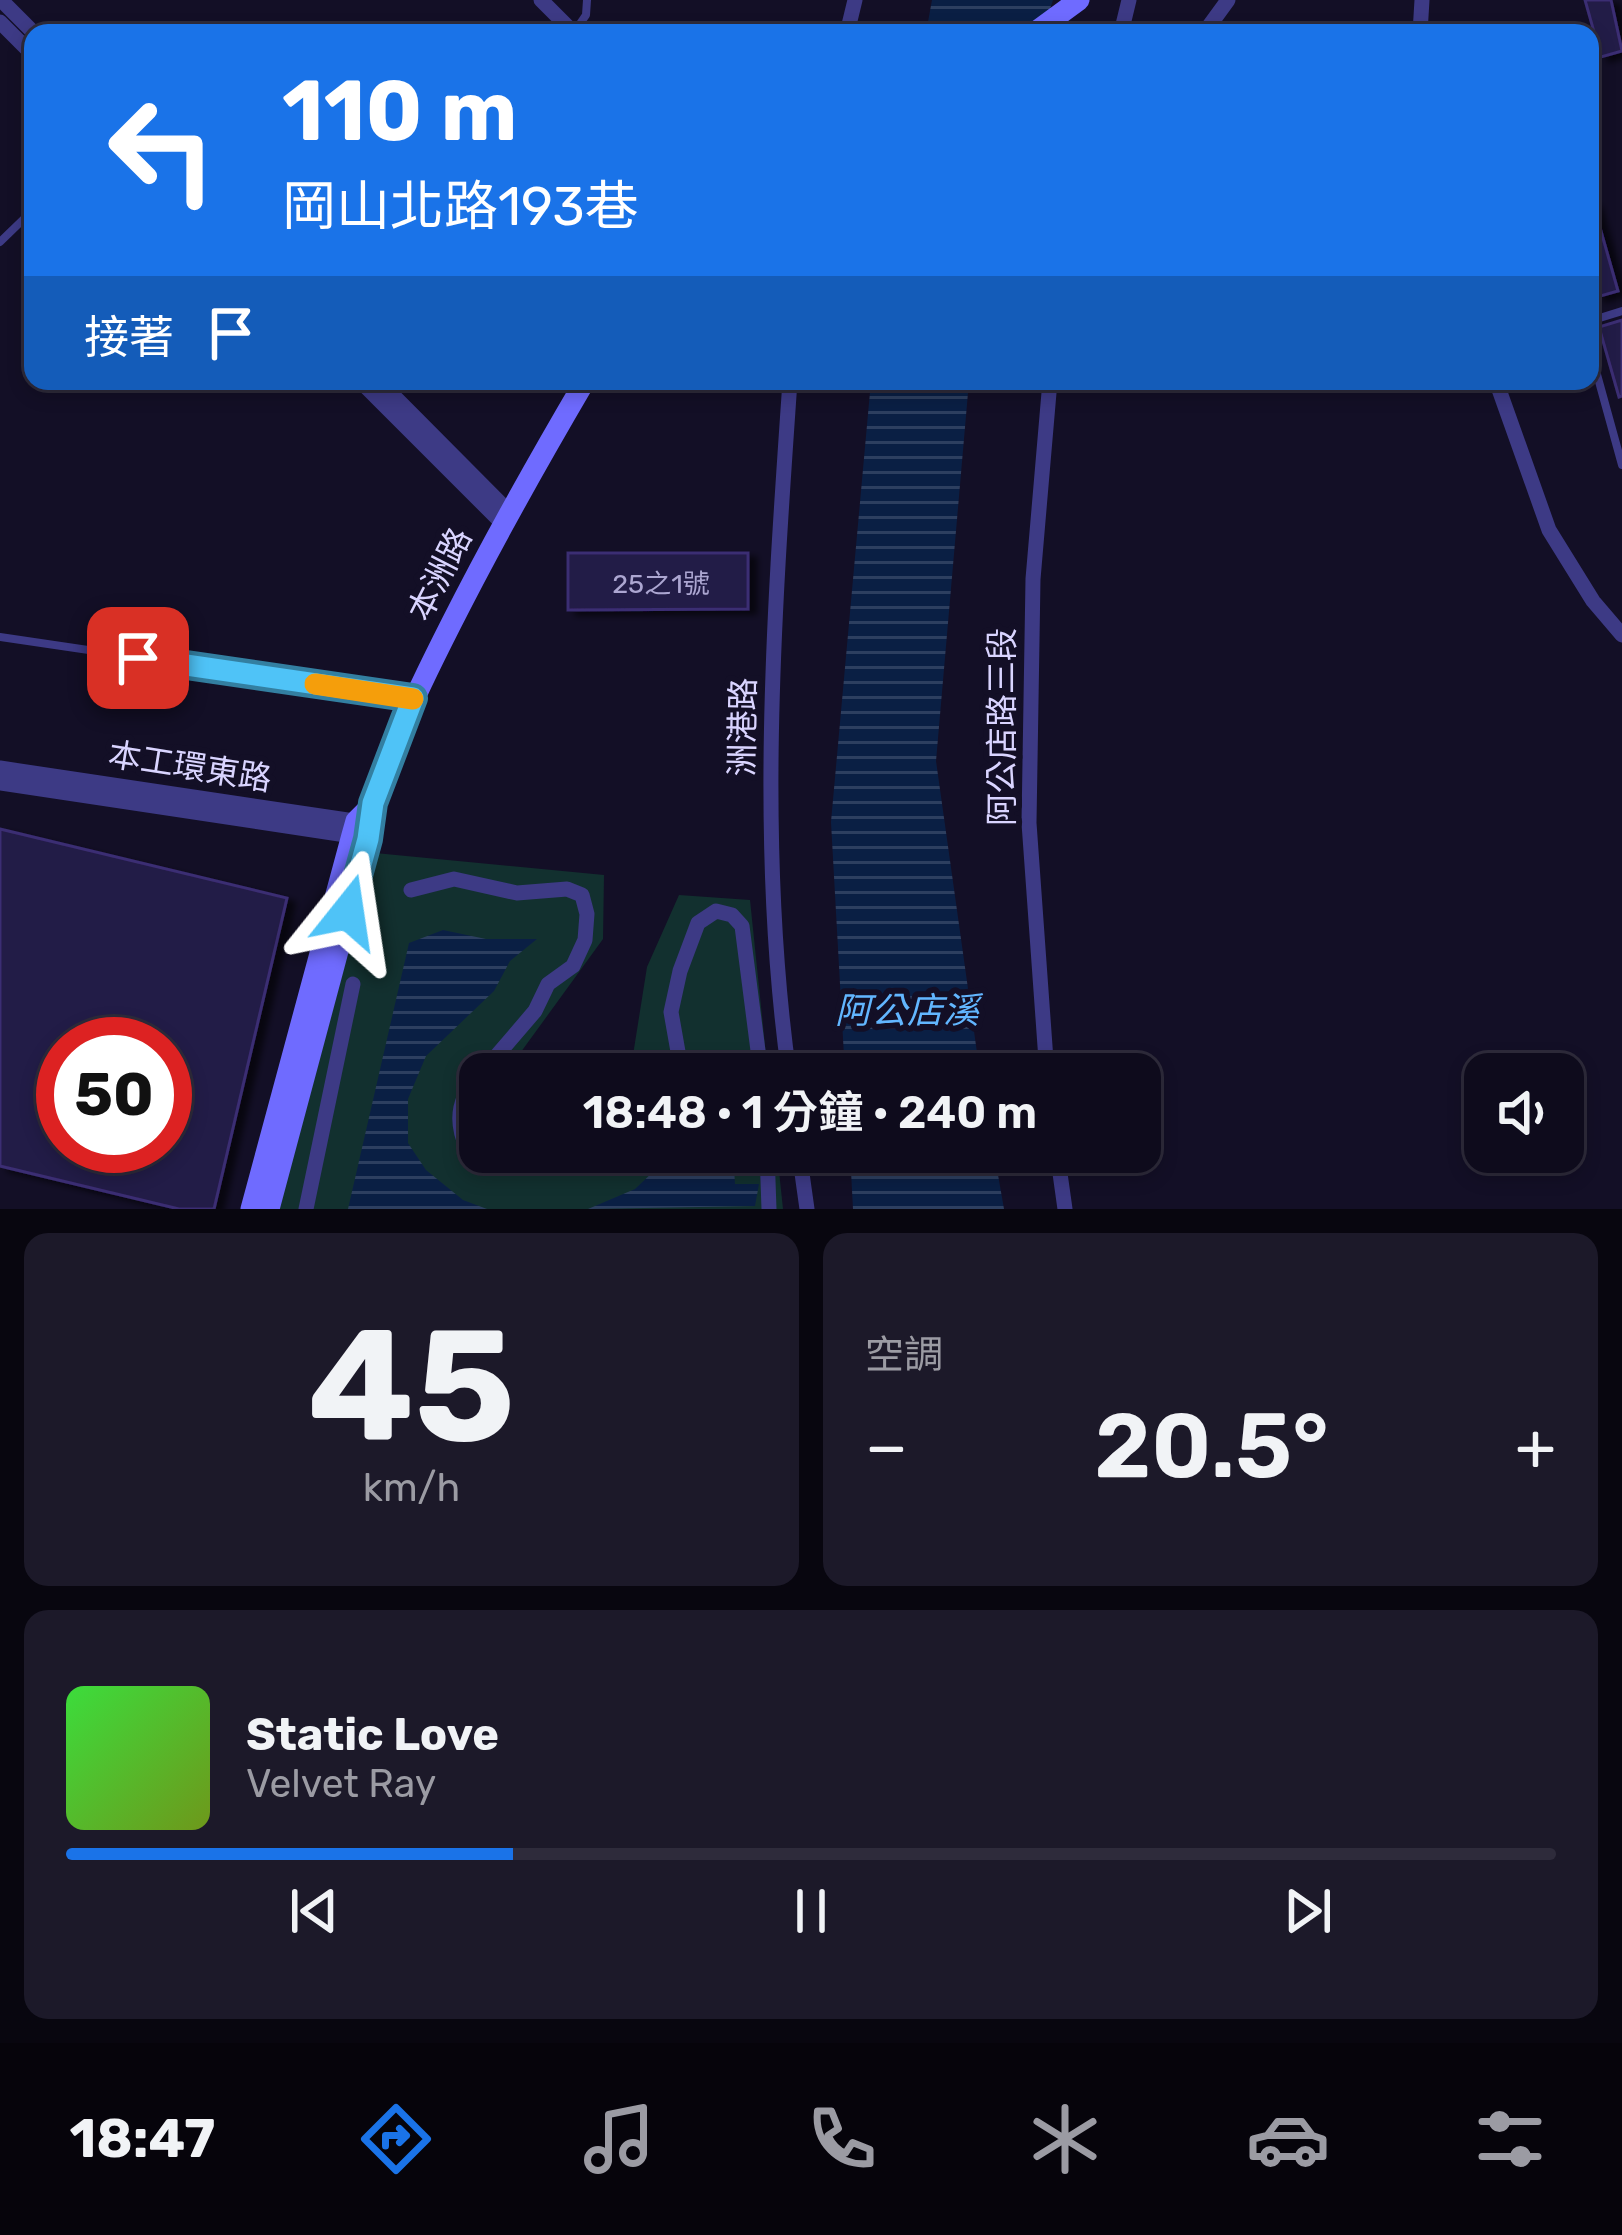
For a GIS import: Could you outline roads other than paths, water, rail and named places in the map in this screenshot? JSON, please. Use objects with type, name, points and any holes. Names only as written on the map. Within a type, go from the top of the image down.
[{"type":"main road","points":[[1046,24],[1079,0]]},
{"type":"main road","name":"本洲路","points":[[251,1209],[364,825],[413,698],[505,517],[580,390]]},
{"type":"main road","name":"本洲路","points":[[268,1209],[364,825]]},
{"type":"street","points":[[1,0],[25,24]]},
{"type":"street","points":[[542,0],[565,24]]},
{"type":"street","points":[[0,22],[24,46]]},
{"type":"street","points":[[370,390],[505,517]]},
{"type":"street","points":[[387,390],[505,517]]},
{"type":"street","name":"洲港路","points":[[786,1053],[772,896],[770,747],[776,560],[789,390]]},
{"type":"street","name":"阿公店路三段","points":[[1046,1053],[1029,799],[1033,579],[1049,390]]},
{"type":"street","points":[[1499,390],[1549,530],[1593,601],[1622,635]]},
{"type":"street","name":"本工環東路","points":[[0,768],[364,825]]},
{"type":"street","name":"本工環東路","points":[[0,783],[364,825]]},
{"type":"street","points":[[411,890],[454,879],[517,893],[567,889],[582,896],[587,914],[585,940],[573,966],[548,985],[535,1011],[498,1053]]},
{"type":"street","points":[[678,1053],[671,1012],[680,971],[698,923],[716,910],[732,915],[742,926],[758,1053]]},
{"type":"street","points":[[306,1209],[353,984]]},
{"type":"street","points":[[768,1173],[769,1209]]},
{"type":"street","points":[[802,1173],[807,1209]]},
{"type":"street","points":[[1060,1173],[1065,1209]]},
{"type":"lane","points":[[0,242],[24,219]]},
{"type":"lane","points":[[1599,382],[1622,464]]},
{"type":"lane","points":[[0,638],[413,698]]},
{"type":"water","points":[[932,0],[1053,0],[1045,24],[928,24]]},
{"type":"water","name":"阿公店溪","points":[[870,390],[968,390],[936,761],[977,1053],[844,1053],[831,822]]},
{"type":"water","points":[[443,930],[486,939],[537,939],[510,961],[494,991],[426,1056],[408,1099],[408,1143],[426,1170],[463,1200],[487,1209],[348,1209],[409,943]]},
{"type":"water","points":[[652,1173],[734,1173],[735,1184],[759,1184],[755,1206],[588,1209],[635,1189]]},
{"type":"water","points":[[851,1173],[998,1173],[1004,1209],[853,1209]]}]
